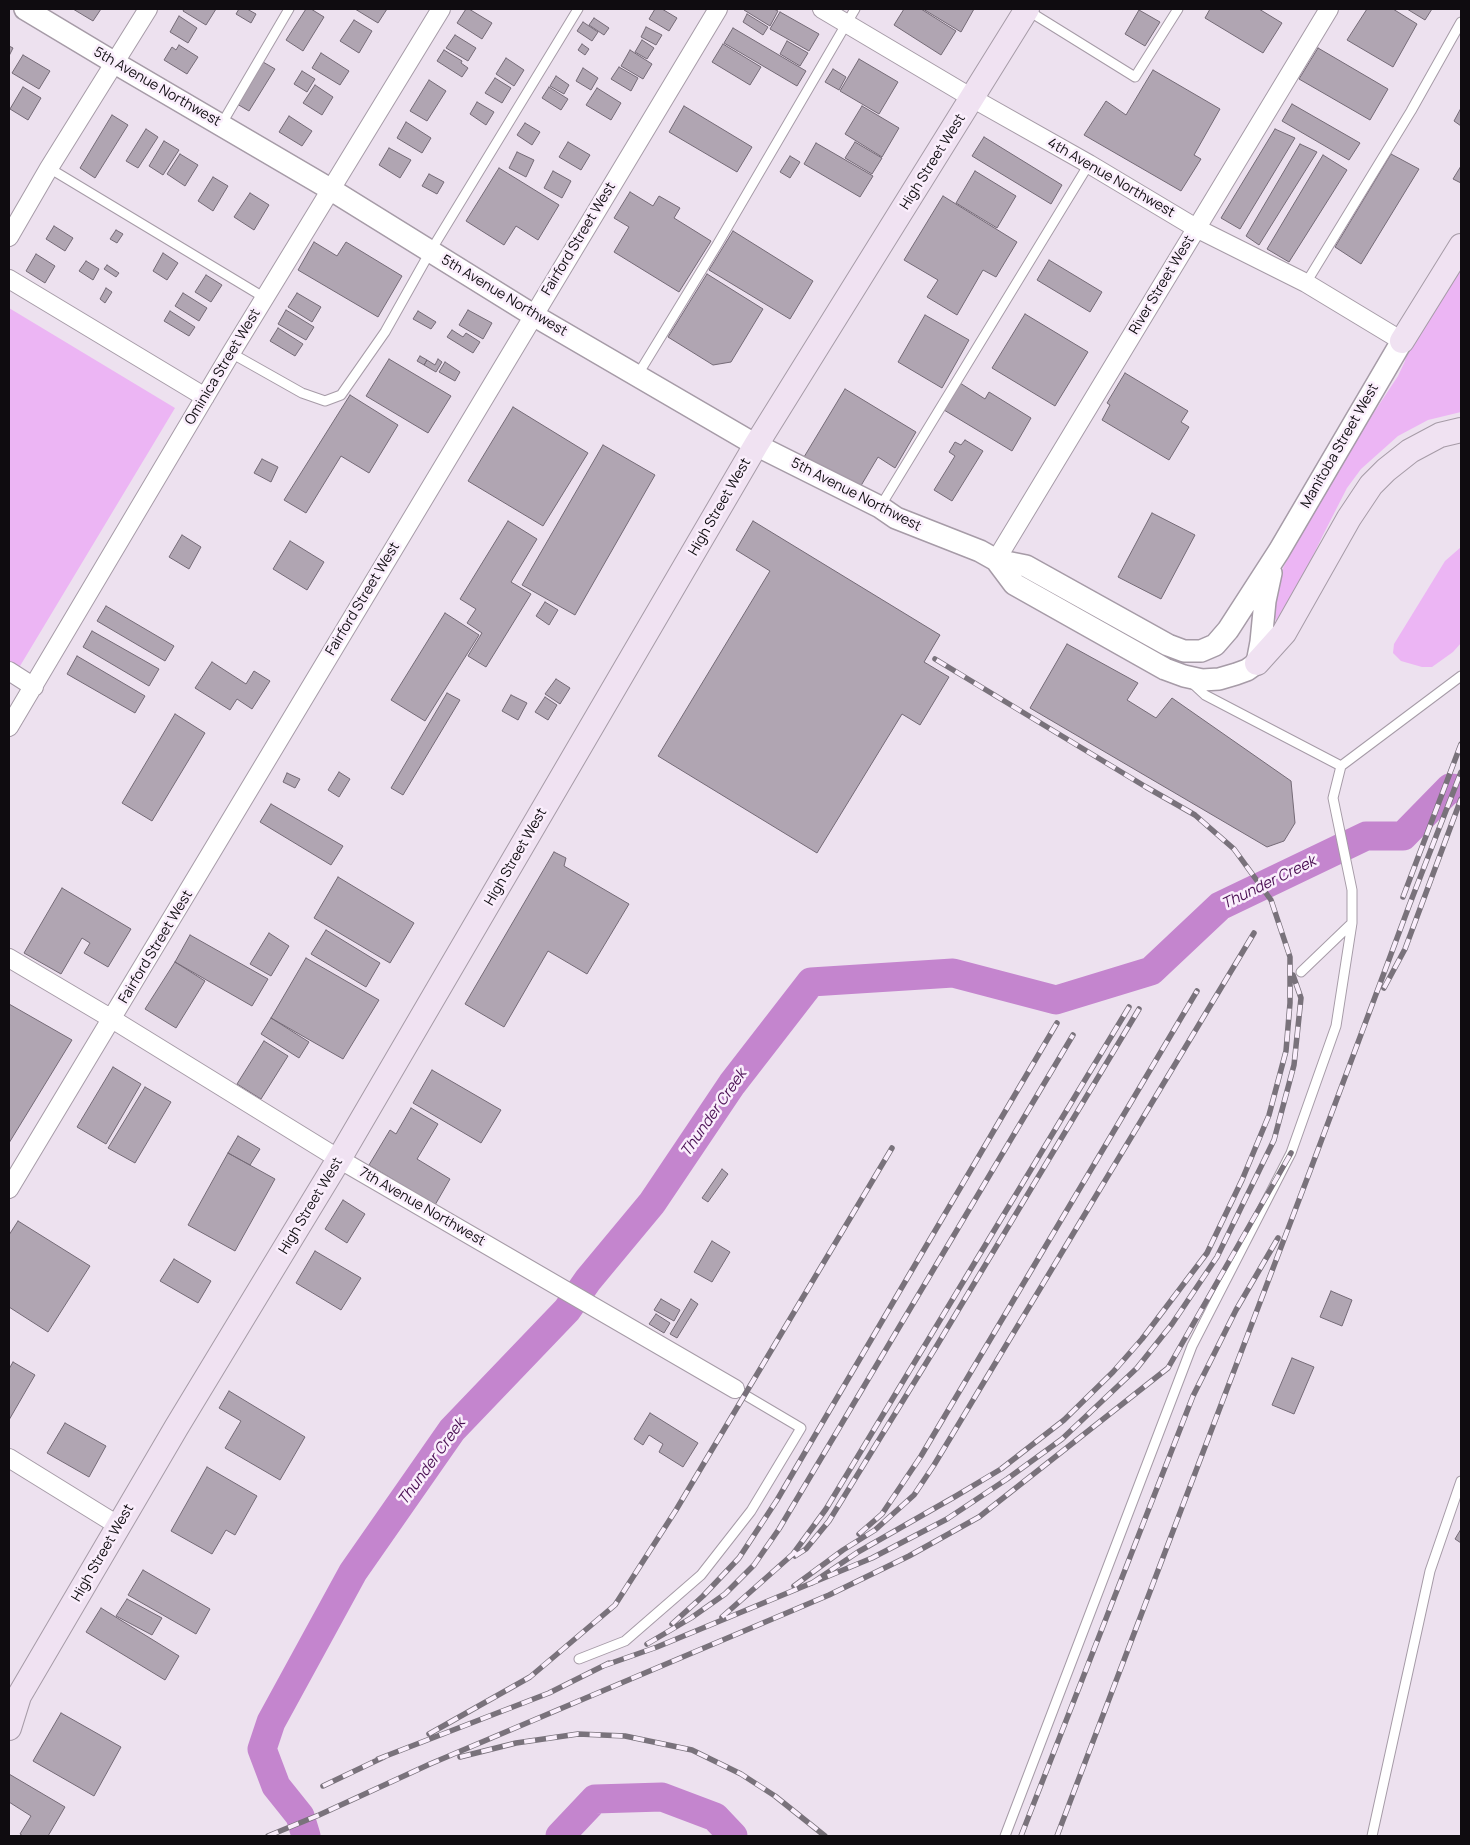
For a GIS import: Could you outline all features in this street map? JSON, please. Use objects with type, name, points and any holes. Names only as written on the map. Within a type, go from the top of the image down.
[{"type":"main road","name":"High Street West","points":[[9,1728],[14,1701],[339,1159],[756,445],[1027,9]]},
{"type":"main road","points":[[1402,341],[1461,246]]},
{"type":"main road","points":[[1256,663],[1284,633],[1349,518],[1371,485],[1410,451],[1433,438],[1461,430]]},
{"type":"street","name":"5th Avenue Northwest","points":[[25,9],[330,189],[533,315],[756,445],[880,507],[896,518],[996,560],[1026,566],[1168,645],[1184,651],[1201,651],[1215,645],[1222,638],[1279,551]]},
{"type":"street","points":[[9,237],[49,168],[148,9]]},
{"type":"street","name":"Ominica Street West","points":[[9,728],[231,353],[441,9]]},
{"type":"street","name":"Fairford Street West","points":[[9,1189],[718,9]]},
{"type":"street","name":"4th Avenue Northwest","points":[[822,9],[851,16],[972,98],[1089,164],[1196,228],[1306,283],[1402,341]]},
{"type":"street","name":"River Street West","points":[[996,560],[1328,9]]},
{"type":"street","points":[[9,279],[205,397]]},
{"type":"street","name":"Manitoba Street West","points":[[1279,551],[1402,341]]},
{"type":"street","points":[[1256,663],[1260,648],[1268,587],[1279,551]]},
{"type":"street","name":"5th Avenue Northwest","points":[[996,560],[1014,584],[1164,669],[1202,680],[1219,679],[1247,670],[1256,663]]},
{"type":"street","points":[[9,672],[34,687]]},
{"type":"street","name":"7th Avenue Northwest","points":[[9,958],[339,1159],[735,1389]]},
{"type":"street","points":[[9,1458],[119,1526]]},
{"type":"lane","points":[[221,125],[289,9]]},
{"type":"lane","points":[[231,353],[302,393],[325,401],[341,395],[385,332],[430,252],[578,9]]},
{"type":"lane","points":[[1027,9],[1135,78],[1178,9]]},
{"type":"lane","points":[[637,376],[717,245],[851,16]]},
{"type":"lane","points":[[1306,283],[1411,111],[1461,22]]},
{"type":"lane","points":[[880,507],[1089,164]]},
{"type":"lane","points":[[49,168],[265,298]]},
{"type":"lane","points":[[1184,676],[1206,695],[1341,766]]},
{"type":"lane","points":[[1005,1836],[1192,1346],[1291,1153],[1336,1026],[1352,923],[1352,890],[1333,798],[1341,766],[1461,676]]},
{"type":"lane","points":[[1301,972],[1352,923]]},
{"type":"lane","points":[[579,1659],[625,1641],[701,1575],[751,1511],[802,1428],[735,1389]]},
{"type":"lane","points":[[1372,1836],[1430,1571],[1461,1481]]},
{"type":"shaded area","points":[[1461,252],[1461,412],[1428,420],[1398,436],[1361,469],[1347,488],[1278,629],[1274,614],[1276,595],[1283,568],[1301,532],[1347,453],[1398,376],[1405,361],[1408,339]]},
{"type":"shaded area","points":[[9,308],[175,408],[14,676],[9,673]]},
{"type":"shaded area","points":[[1461,547],[1461,643],[1453,652],[1432,667],[1422,667],[1401,661],[1393,653],[1394,644],[1445,561]]},
{"type":"building","points":[[73,9],[101,9],[93,21]]},
{"type":"building","points":[[184,9],[216,9],[206,25],[183,11]]},
{"type":"building","points":[[239,9],[247,9],[256,14],[251,23],[236,14]]},
{"type":"building","points":[[306,9],[311,9],[324,17],[303,51],[286,40]]},
{"type":"building","points":[[355,9],[387,9],[378,23]]},
{"type":"building","points":[[466,9],[492,23],[482,39],[457,23]]},
{"type":"building","points":[[655,9],[662,9],[677,18],[669,31],[649,19]]},
{"type":"building","points":[[745,9],[774,9],[778,11],[770,26]]},
{"type":"building","points":[[904,9],[921,9],[956,31],[941,55],[894,25]]},
{"type":"building","points":[[923,9],[974,9],[961,32]]},
{"type":"building","points":[[1210,9],[1259,9],[1282,23],[1263,53],[1205,18]]},
{"type":"building","points":[[1367,9],[1393,9],[1417,24],[1393,67],[1347,40]]},
{"type":"building","points":[[1407,9],[1432,9],[1425,20]]},
{"type":"building","points":[[1139,10],[1160,22],[1145,46],[1125,34]]},
{"type":"building","points":[[780,12],[819,34],[809,51],[770,29]]},
{"type":"building","points":[[747,14],[768,27],[763,35],[743,22]]},
{"type":"building","points":[[179,16],[197,28],[188,43],[170,32]]},
{"type":"building","points":[[594,18],[609,28],[604,35],[589,25]]},
{"type":"building","points":[[354,20],[372,31],[359,53],[340,41]]},
{"type":"building","points":[[583,22],[598,32],[592,41],[577,31]]},
{"type":"building","points":[[646,27],[662,35],[656,45],[641,37]]},
{"type":"building","points":[[733,28],[806,71],[797,86],[724,43]]},
{"type":"building","points":[[455,35],[476,48],[468,61],[446,48]]},
{"type":"building","points":[[642,40],[654,48],[647,59],[635,52]]},
{"type":"building","points":[[787,41],[808,53],[800,66],[780,54]]},
{"type":"building","points":[[582,44],[589,49],[585,55],[578,50]]},
{"type":"building","points":[[723,44],[761,67],[750,85],[712,62]]},
{"type":"building","points":[[179,45],[198,57],[187,74],[164,60],[172,47],[176,50]]},
{"type":"building","points":[[9,46],[13,48],[9,56]]},
{"type":"building","points":[[1318,48],[1388,89],[1370,120],[1299,79]]},
{"type":"building","points":[[444,50],[462,61],[461,63],[468,68],[462,77],[437,61]]},
{"type":"building","points":[[630,50],[652,64],[643,79],[621,66]]},
{"type":"building","points":[[321,53],[349,71],[340,85],[312,68]]},
{"type":"building","points":[[23,55],[50,71],[39,89],[12,73]]},
{"type":"building","points":[[506,58],[524,70],[514,86],[496,74]]},
{"type":"building","points":[[859,59],[898,82],[879,114],[840,91]]},
{"type":"building","points":[[263,62],[275,69],[249,111],[237,104]]},
{"type":"building","points":[[619,67],[638,78],[631,91],[611,79]]},
{"type":"building","points":[[583,68],[598,78],[591,90],[576,81]]},
{"type":"building","points":[[833,69],[846,77],[839,90],[825,82]]},
{"type":"building","points":[[1153,70],[1220,109],[1194,155],[1201,159],[1181,191],[1084,135],[1106,101],[1126,115]]},
{"type":"building","points":[[302,71],[315,79],[307,92],[294,84]]},
{"type":"building","points":[[556,76],[569,85],[564,94],[550,86]]},
{"type":"building","points":[[495,78],[511,88],[502,103],[485,93]]},
{"type":"building","points":[[429,80],[446,91],[427,121],[410,111]]},
{"type":"building","points":[[315,85],[333,97],[322,115],[303,103]]},
{"type":"building","points":[[23,87],[41,98],[28,120],[10,109]]},
{"type":"building","points":[[549,87],[568,99],[561,110],[542,98]]},
{"type":"building","points":[[597,88],[621,103],[611,120],[586,105]]},
{"type":"building","points":[[477,102],[494,112],[486,125],[470,114]]},
{"type":"building","points":[[1292,104],[1360,143],[1349,160],[1282,121]]},
{"type":"building","points":[[684,106],[752,147],[737,172],[669,132]]},
{"type":"building","points":[[862,106],[899,128],[882,157],[845,134]]},
{"type":"building","points":[[1461,108],[1461,126],[1454,121]]},
{"type":"building","points":[[112,115],[128,125],[95,178],[80,168]]},
{"type":"building","points":[[289,116],[312,131],[302,146],[279,132]]},
{"type":"building","points":[[406,122],[431,138],[422,153],[397,138]]},
{"type":"building","points":[[525,123],[540,132],[532,145],[517,135]]},
{"type":"building","points":[[146,129],[158,137],[138,168],[126,161]]},
{"type":"building","points":[[1275,129],[1295,138],[1240,229],[1221,218]]},
{"type":"building","points":[[984,137],[1062,185],[1051,204],[972,156]]},
{"type":"building","points":[[164,141],[179,150],[163,175],[149,166]]},
{"type":"building","points":[[568,142],[590,155],[581,170],[559,157]]},
{"type":"building","points":[[855,142],[882,158],[872,174],[845,158]]},
{"type":"building","points":[[816,143],[873,176],[860,197],[804,164]]},
{"type":"building","points":[[1300,144],[1317,152],[1259,245],[1246,236]]},
{"type":"building","points":[[389,148],[411,160],[400,178],[379,165]]},
{"type":"building","points":[[517,152],[534,160],[526,177],[509,168]]},
{"type":"building","points":[[180,154],[198,165],[185,186],[167,174]]},
{"type":"building","points":[[1391,154],[1419,169],[1361,264],[1335,247]]},
{"type":"building","points":[[1323,155],[1347,170],[1289,262],[1267,249]]},
{"type":"building","points":[[790,156],[800,162],[790,178],[780,172]]},
{"type":"building","points":[[1461,166],[1461,183],[1453,179]]},
{"type":"building","points":[[499,168],[559,205],[538,240],[516,226],[504,245],[466,221]]},
{"type":"building","points":[[553,171],[571,181],[562,198],[544,188]]},
{"type":"building","points":[[975,171],[1016,196],[997,228],[956,203]]},
{"type":"building","points":[[429,174],[444,182],[437,194],[422,186]]},
{"type":"building","points":[[213,177],[228,186],[213,211],[198,201]]},
{"type":"building","points":[[630,192],[653,206],[659,196],[680,208],[674,218],[711,241],[679,292],[614,252],[629,227],[614,218]]},
{"type":"building","points":[[250,193],[269,205],[254,230],[234,217]]},
{"type":"building","points":[[943,196],[1017,242],[996,277],[983,270],[957,315],[927,297],[938,280],[904,260]]},
{"type":"building","points":[[54,226],[73,238],[65,251],[46,239]]},
{"type":"building","points":[[116,230],[123,234],[117,243],[110,239]]},
{"type":"building","points":[[733,231],[813,281],[790,319],[709,270]]},
{"type":"building","points":[[314,242],[337,256],[346,242],[402,276],[378,317],[298,270]]},
{"type":"building","points":[[163,253],[178,263],[167,280],[153,271]]},
{"type":"building","points":[[36,254],[55,266],[45,283],[26,271]]},
{"type":"building","points":[[1049,260],[1102,292],[1090,312],[1037,280]]},
{"type":"building","points":[[86,261],[99,269],[93,280],[79,271]]},
{"type":"building","points":[[107,265],[119,273],[116,277],[104,269]]},
{"type":"building","points":[[707,274],[763,309],[731,362],[713,365],[668,337]]},
{"type":"building","points":[[206,275],[222,285],[211,302],[195,292]]},
{"type":"building","points":[[106,288],[112,292],[105,303],[100,299]]},
{"type":"building","points":[[183,293],[207,308],[199,321],[175,306]]},
{"type":"building","points":[[297,293],[321,307],[312,322],[288,307]]},
{"type":"building","points":[[286,310],[314,327],[306,340],[278,324]]},
{"type":"building","points":[[468,310],[492,323],[483,339],[459,325]]},
{"type":"building","points":[[170,311],[195,327],[189,336],[164,321]]},
{"type":"building","points":[[418,311],[436,322],[431,329],[413,319]]},
{"type":"building","points":[[1025,314],[1088,352],[1055,406],[992,368]]},
{"type":"building","points":[[925,315],[969,340],[942,388],[898,362]]},
{"type":"building","points":[[278,328],[303,344],[295,356],[270,341]]},
{"type":"building","points":[[452,330],[463,337],[466,333],[480,342],[473,353],[447,337]]},
{"type":"building","points":[[420,356],[427,360],[424,365],[417,361]]},
{"type":"building","points":[[389,359],[451,396],[428,433],[366,396]]},
{"type":"building","points":[[438,359],[442,362],[436,372],[424,365],[427,360],[435,365]]},
{"type":"building","points":[[445,362],[460,372],[455,381],[439,372]]},
{"type":"building","points":[[1125,373],[1188,411],[1181,422],[1189,427],[1169,460],[1102,420],[1110,405],[1107,403]]},
{"type":"building","points":[[960,383],[985,399],[989,392],[1031,418],[1012,451],[944,410]]},
{"type":"building","points":[[845,389],[916,432],[895,468],[878,457],[859,489],[804,457]]},
{"type":"building","points":[[350,395],[398,425],[369,473],[341,456],[306,513],[284,500]]},
{"type":"building","points":[[513,407],[588,453],[543,526],[468,481]]},
{"type":"building","points":[[965,440],[983,451],[952,501],[934,490],[955,456],[949,452],[955,442],[961,445]]},
{"type":"building","points":[[603,445],[655,475],[575,615],[522,585]]},
{"type":"building","points":[[262,459],[278,467],[271,482],[254,473]]},
{"type":"building","points":[[1152,513],[1195,535],[1161,599],[1118,577]]},
{"type":"building","points":[[508,521],[537,539],[511,582],[531,594],[486,667],[468,656],[482,633],[467,623],[476,609],[460,599]]},
{"type":"building","points":[[753,521],[940,635],[924,662],[949,677],[920,725],[902,714],[817,853],[658,756],[770,571],[736,550]]},
{"type":"building","points":[[182,535],[201,547],[189,569],[169,557]]},
{"type":"building","points":[[290,541],[324,562],[307,590],[273,569]]},
{"type":"building","points":[[545,602],[558,610],[549,625],[536,616]]},
{"type":"building","points":[[106,606],[174,646],[165,661],[97,621]]},
{"type":"building","points":[[445,613],[479,635],[425,721],[391,700]]},
{"type":"building","points":[[92,631],[159,669],[149,686],[83,647]]},
{"type":"building","points":[[1067,644],[1138,683],[1127,700],[1156,718],[1172,698],[1291,781],[1295,823],[1284,841],[1267,847],[1030,708]]},
{"type":"building","points":[[77,656],[145,696],[135,713],[67,674]]},
{"type":"building","points":[[212,662],[246,684],[254,671],[270,681],[252,709],[237,699],[230,710],[195,688]]},
{"type":"building","points":[[556,679],[570,688],[560,704],[545,694]]},
{"type":"building","points":[[447,693],[460,700],[403,795],[391,788]]},
{"type":"building","points":[[511,695],[527,703],[518,720],[502,711]]},
{"type":"building","points":[[545,697],[557,705],[548,720],[535,712]]},
{"type":"building","points":[[175,714],[205,733],[152,821],[122,803]]},
{"type":"building","points":[[339,772],[350,779],[339,797],[328,790]]},
{"type":"building","points":[[287,773],[300,779],[295,788],[283,782]]},
{"type":"building","points":[[271,804],[343,846],[331,865],[260,822]]},
{"type":"building","points":[[554,852],[566,858],[564,866],[629,904],[587,974],[548,951],[504,1027],[465,1004]]},
{"type":"building","points":[[338,877],[414,923],[390,963],[314,918]]},
{"type":"building","points":[[62,888],[131,929],[108,967],[84,953],[90,943],[82,938],[61,974],[24,953]]},
{"type":"building","points":[[326,930],[380,963],[366,987],[311,954]]},
{"type":"building","points":[[269,933],[289,946],[271,976],[250,964]]},
{"type":"building","points":[[190,935],[268,979],[252,1006],[175,962]]},
{"type":"building","points":[[306,958],[379,1000],[343,1059],[271,1018]]},
{"type":"building","points":[[175,962],[205,981],[176,1028],[145,1009]]},
{"type":"building","points":[[9,1004],[72,1040],[9,1143]]},
{"type":"building","points":[[271,1018],[309,1042],[299,1058],[261,1034]]},
{"type":"building","points":[[264,1041],[288,1056],[261,1099],[237,1084]]},
{"type":"building","points":[[113,1067],[141,1084],[106,1144],[77,1127]]},
{"type":"building","points":[[432,1070],[501,1110],[481,1143],[413,1103]]},
{"type":"building","points":[[145,1087],[171,1102],[135,1163],[108,1148]]},
{"type":"building","points":[[411,1108],[438,1124],[417,1159],[450,1179],[435,1205],[369,1165],[390,1130],[396,1134]]},
{"type":"building","points":[[238,1136],[260,1149],[250,1165],[228,1153]]},
{"type":"building","points":[[228,1153],[275,1179],[235,1251],[188,1225]]},
{"type":"building","points":[[722,1169],[728,1174],[708,1202],[702,1198]]},
{"type":"building","points":[[343,1200],[365,1214],[347,1243],[325,1229]]},
{"type":"building","points":[[18,1221],[90,1266],[48,1332],[9,1307],[9,1235]]},
{"type":"building","points":[[712,1241],[730,1252],[712,1282],[694,1272]]},
{"type":"building","points":[[315,1251],[361,1278],[341,1310],[296,1283]]},
{"type":"building","points":[[174,1259],[211,1281],[198,1303],[160,1281]]},
{"type":"building","points":[[1331,1291],[1352,1300],[1342,1326],[1320,1317]]},
{"type":"building","points":[[661,1299],[680,1310],[674,1321],[654,1310]]},
{"type":"building","points":[[691,1299],[698,1304],[677,1338],[670,1334]]},
{"type":"building","points":[[656,1314],[670,1323],[664,1333],[649,1324]]},
{"type":"building","points":[[1292,1358],[1314,1367],[1294,1414],[1272,1405]]},
{"type":"building","points":[[13,1362],[35,1375],[9,1420],[9,1369]]},
{"type":"building","points":[[229,1391],[305,1437],[280,1480],[225,1448],[241,1421],[219,1408]]},
{"type":"building","points":[[650,1413],[698,1443],[683,1467],[659,1452],[663,1444],[649,1435],[643,1445],[634,1439]]},
{"type":"building","points":[[65,1423],[106,1446],[89,1477],[47,1453]]},
{"type":"building","points":[[207,1467],[257,1496],[235,1535],[226,1530],[212,1554],[171,1531]]},
{"type":"building","points":[[1461,1529],[1461,1543],[1455,1539]]},
{"type":"building","points":[[143,1570],[210,1609],[196,1634],[128,1595]]},
{"type":"building","points":[[127,1599],[162,1618],[152,1635],[116,1616]]},
{"type":"building","points":[[101,1608],[179,1656],[165,1680],[86,1632]]},
{"type":"building","points":[[61,1713],[121,1747],[94,1796],[33,1761]]},
{"type":"building","points":[[9,1774],[65,1807],[48,1836],[23,1836],[20,1834],[31,1816],[9,1802]]},
{"type":"waterway","name":"Thunder Creek","points":[[306,1836],[300,1816],[276,1786],[262,1749],[271,1722],[353,1572],[452,1430],[567,1310],[588,1280],[652,1203],[732,1084],[811,982],[953,973],[1056,1000],[1151,971],[1220,906],[1366,836],[1403,836],[1450,788],[1461,789]]},
{"type":"waterway","name":"Thunder Creek","points":[[560,1836],[595,1799],[662,1797],[715,1817],[733,1836]]},
{"type":"railway","points":[[812,1583],[858,1552],[1001,1469],[1064,1420],[1113,1372],[1142,1339],[1207,1253],[1242,1180],[1269,1115],[1286,1051],[1290,1003],[1290,957],[1271,900],[1234,849],[1195,815],[935,659]]},
{"type":"railway","points":[[1403,897],[1461,744]]},
{"type":"railway","points":[[1057,1836],[1461,772]]},
{"type":"railway","points":[[1384,988],[1405,949],[1461,799]]},
{"type":"railway","points":[[794,1586],[843,1550],[875,1530],[914,1495],[934,1465],[1254,933]]},
{"type":"railway","points":[[603,1666],[657,1647],[872,1558],[947,1519],[1062,1439],[1137,1368],[1172,1324],[1217,1257],[1274,1140],[1294,1065],[1301,998],[1293,975]]},
{"type":"railway","points":[[859,1534],[882,1514],[921,1456],[1197,991]]},
{"type":"railway","points":[[722,1617],[793,1554],[826,1509],[1129,1007]]},
{"type":"railway","points":[[795,1556],[806,1549],[829,1521],[1139,1009]]},
{"type":"railway","points":[[672,1624],[703,1596],[739,1558],[777,1500],[1057,1023]]},
{"type":"railway","points":[[647,1644],[691,1618],[725,1594],[754,1565],[779,1529],[1073,1035]]},
{"type":"railway","points":[[429,1734],[530,1677],[615,1605],[676,1510],[892,1148]]},
{"type":"railway","points":[[268,1836],[319,1815],[430,1764],[829,1595],[909,1556],[979,1517],[1168,1368],[1291,1153]]},
{"type":"railway","points":[[1021,1836],[1193,1396],[1236,1310],[1278,1238]]},
{"type":"railway","points":[[378,1759],[549,1693],[609,1663]]},
{"type":"railway","points":[[460,1757],[516,1743],[578,1734],[625,1736],[692,1750],[741,1774],[775,1796],[825,1836]]},
{"type":"railway","points":[[323,1786],[384,1757]]}]
